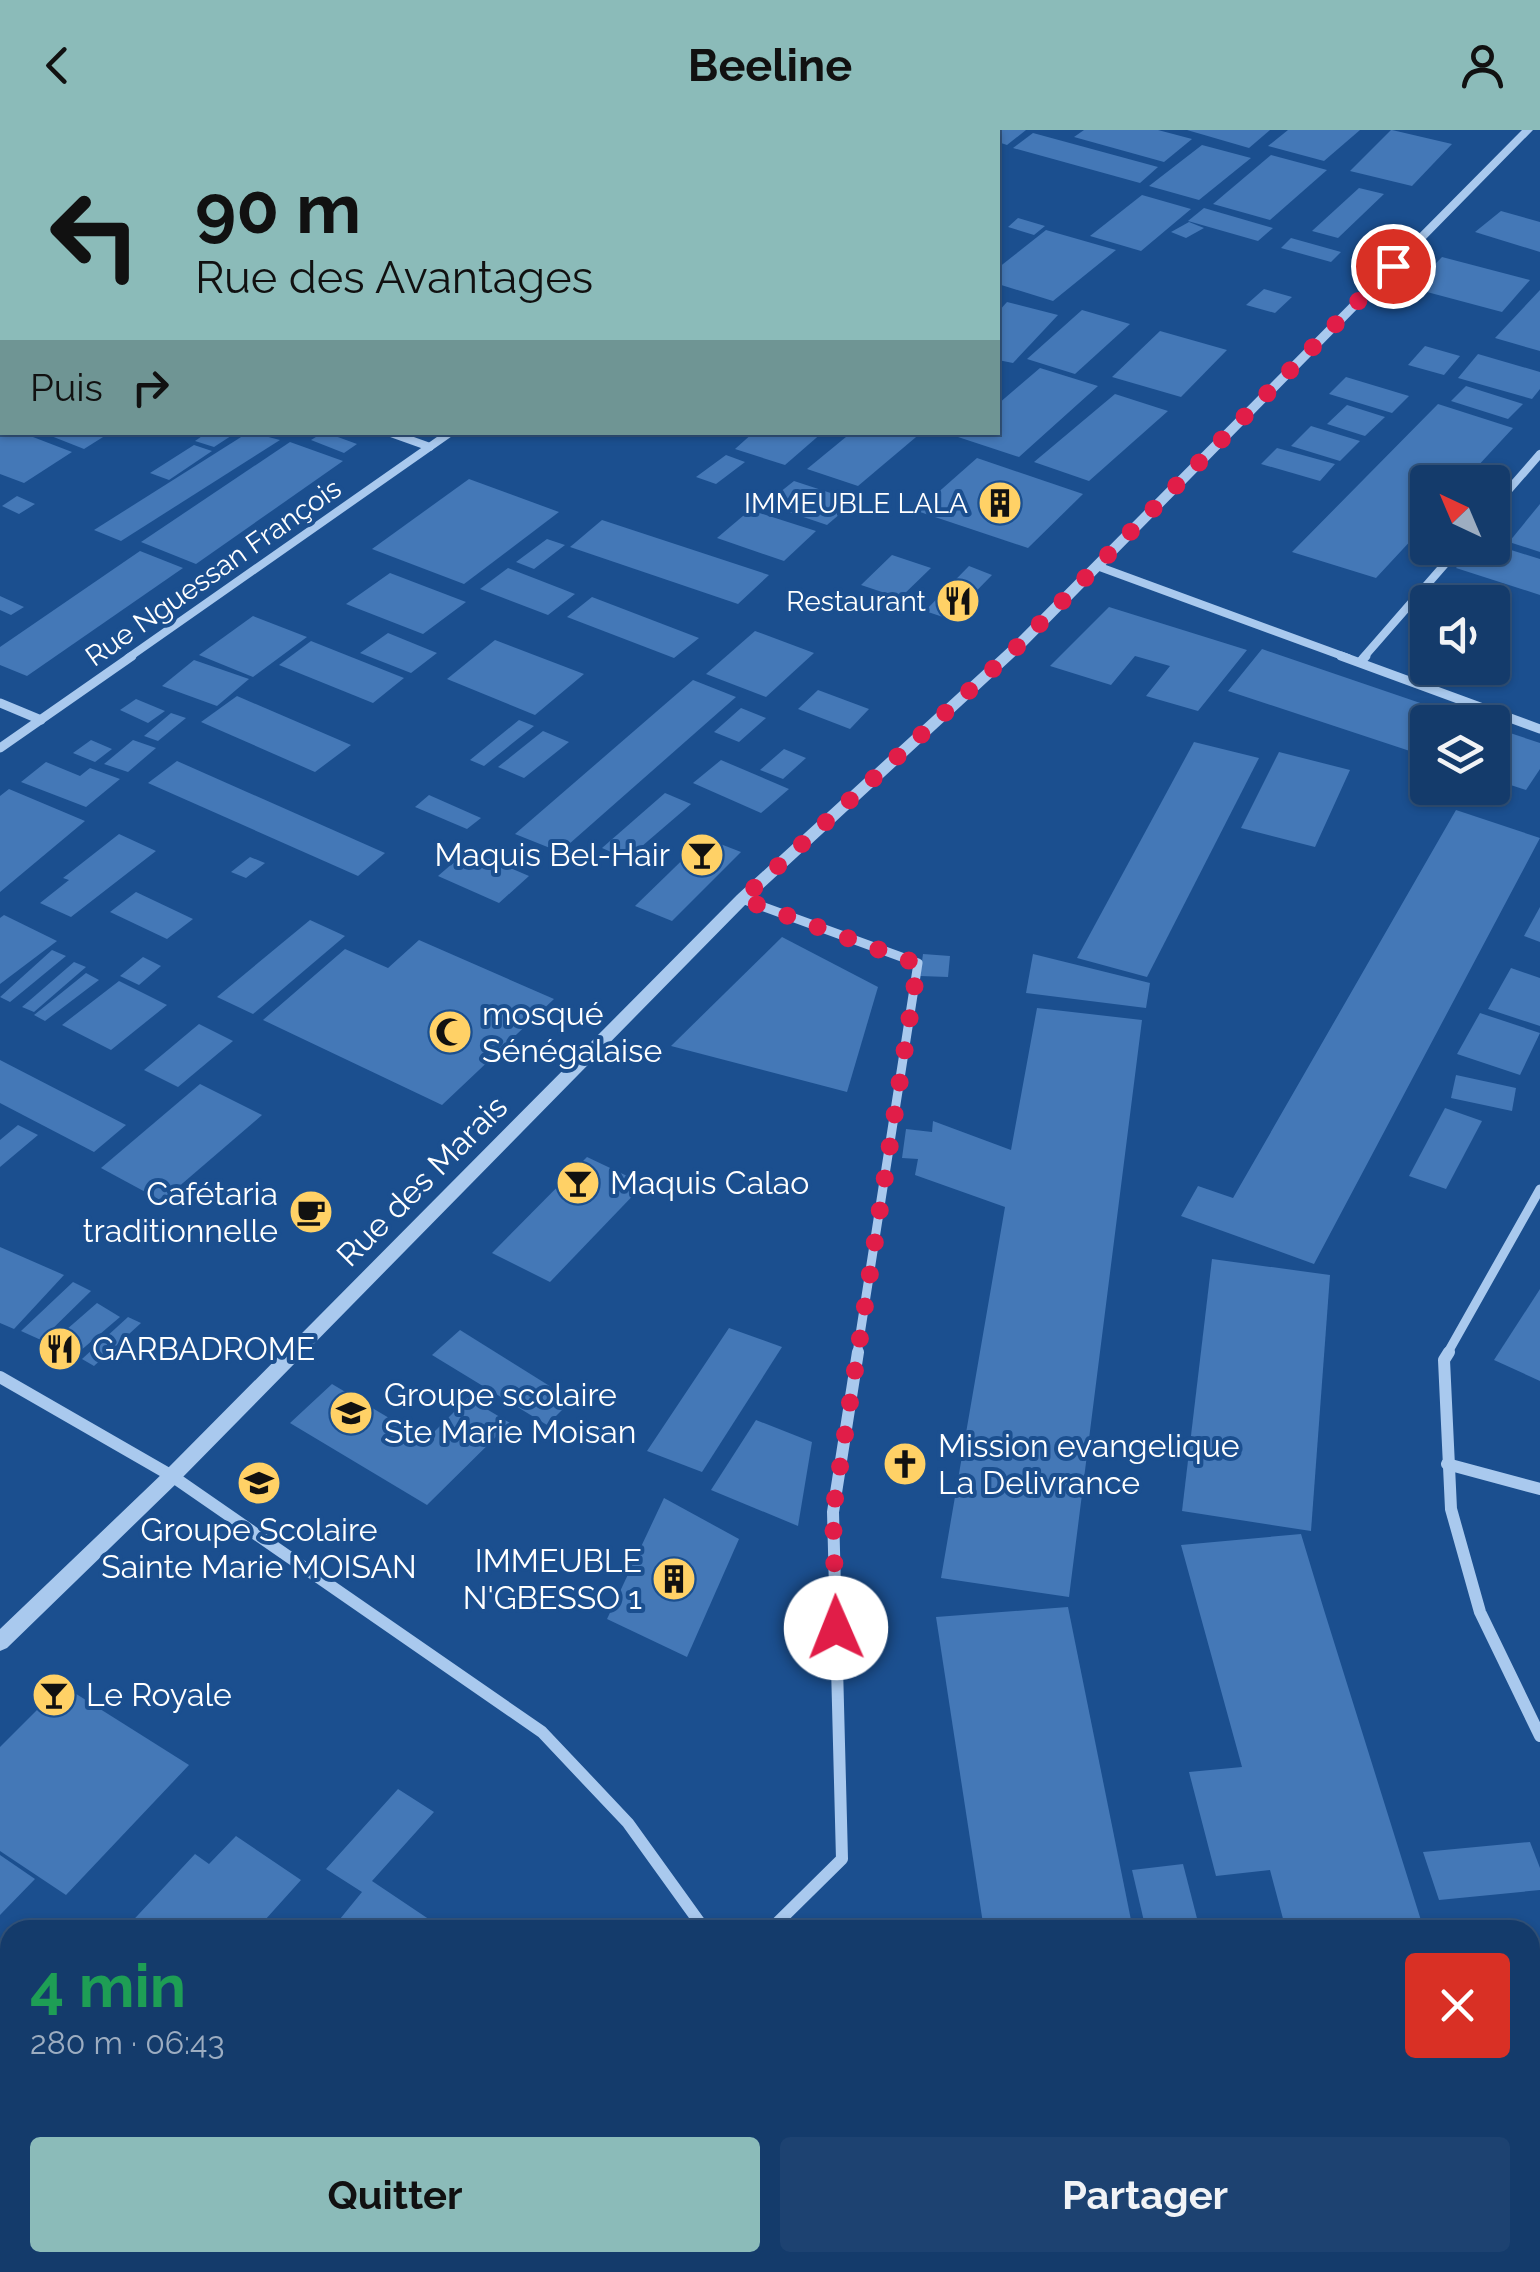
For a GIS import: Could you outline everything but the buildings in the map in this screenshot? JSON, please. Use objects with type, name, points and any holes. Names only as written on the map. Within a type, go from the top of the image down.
[{"type":"street","name":"Rue des Marais","points":[[0,1642],[172,1476],[742,899],[1018,646],[1528,130]]},
{"type":"street","points":[[396,435],[430,448]]},
{"type":"street","name":"Rue Nguessan François","points":[[0,748],[447,435]]},
{"type":"street","points":[[1510,488],[1540,454]]},
{"type":"street","points":[[1361,661],[1444,565]]},
{"type":"street","points":[[1096,566],[1540,729]]},
{"type":"street","points":[[0,703],[41,720]]},
{"type":"street","points":[[742,899],[918,964],[833,1512],[842,1859],[780,1920]]},
{"type":"street","points":[[1540,1189],[1444,1360],[1451,1509],[1480,1612],[1540,1736]]},
{"type":"street","points":[[0,1377],[172,1476],[542,1732],[628,1823],[698,1920]]},
{"type":"street","points":[[1448,1464],[1540,1489]]},
{"type":"place","name":"IMMEUBLE LALA","points":[[1000,503]]},
{"type":"place","name":"Restaurant","points":[[958,601]]},
{"type":"place","name":"Maquis Bel-Hair","points":[[702,855]]},
{"type":"place","name":"mosqué Sénégalaise","points":[[450,1032]]},
{"type":"place","name":"Maquis Calao","points":[[578,1183]]},
{"type":"place","name":"Cafétaria traditionnelle","points":[[311,1212]]},
{"type":"place","name":"GARBADROME","points":[[60,1349]]},
{"type":"place","name":"Groupe scolaire Ste Marie Moisan","points":[[351,1413]]},
{"type":"place","name":"Mission evangelique La Delivrance","points":[[905,1464]]},
{"type":"place","name":"Groupe Scolaire Sainte Marie MOISAN","points":[[259,1483]]},
{"type":"place","name":"IMMEUBLE N'GBESSO 1","points":[[674,1579]]},
{"type":"place","name":"Le Royale","points":[[54,1695]]},
{"type":"route","points":[[836,1628],[833,1512],[880,1232],[918,964],[742,899],[1018,646],[1393,266]]}]
